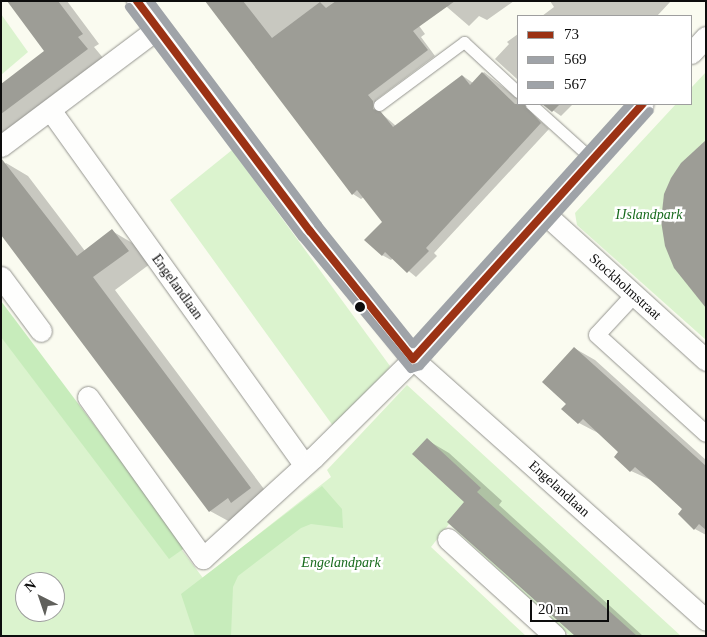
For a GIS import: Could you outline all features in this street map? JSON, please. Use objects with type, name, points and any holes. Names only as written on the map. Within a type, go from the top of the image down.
[{"type":"street","name":"Engelandlaan","points":[[137,1],[310,231],[413,358],[706,620]]},
{"type":"street","points":[[1,146],[51,111],[158,29]]},
{"type":"street","points":[[692,52],[706,37]]},
{"type":"street","points":[[88,397],[203,558],[304,464],[413,358],[642,105]]},
{"type":"street","name":"Engelandlaan","points":[[51,111],[304,464]]},
{"type":"street","name":"Stockholmstraat","points":[[544,212],[706,360]]},
{"type":"street","points":[[1,276],[41,332]]},
{"type":"street","points":[[634,295],[597,335],[706,434]]},
{"type":"street","points":[[448,539],[555,636]]},
{"type":"lane","points":[[379,105],[464,42],[517,91]]},
{"type":"lane","points":[[532,105],[592,159]]},
{"type":"green space","points":[[1,14],[28,52],[1,75]]},
{"type":"green space","name":"IJslandpark","points":[[706,72],[706,340],[577,225],[575,213],[675,105],[692,105],[692,87]]},
{"type":"green space","points":[[232,150],[390,366],[378,385],[336,430],[170,200]]},
{"type":"green space","points":[[1,301],[186,547],[169,559],[1,337]]},
{"type":"green space","name":"Engelandpark","points":[[1,310],[203,578],[331,477],[327,470],[407,385],[681,636],[570,636],[449,524],[431,547],[526,636],[1,636]]},
{"type":"green space","points":[[322,486],[342,509],[343,528],[311,524],[301,528],[238,576],[233,587],[231,636],[195,636],[181,594]]},
{"type":"building","points":[[7,1],[58,1],[83,34],[78,37],[88,49],[1,114],[1,84],[44,51]]},
{"type":"building","points":[[205,1],[243,1],[272,38],[320,2],[326,8],[336,1],[455,1],[413,31],[428,50],[368,95],[373,101],[373,109],[381,112],[393,127],[462,75],[470,85],[482,72],[515,104],[525,105],[541,123],[426,248],[429,251],[407,273],[385,252],[382,256],[364,240],[382,222],[357,190],[352,195]]},
{"type":"building","points":[[543,105],[559,105],[552,112]]},
{"type":"building","points":[[706,140],[706,308],[674,268],[665,246],[661,221],[664,194],[671,178],[681,163]]},
{"type":"building","points":[[1,158],[77,256],[112,229],[129,251],[93,277],[251,488],[231,503],[228,498],[209,512],[1,235]]},
{"type":"building","points":[[574,347],[706,466],[706,530],[699,524],[694,530],[678,514],[682,509],[656,485],[635,467],[630,472],[614,457],[618,452],[583,419],[578,424],[561,409],[566,404],[542,382]]},
{"type":"building","points":[[427,438],[481,488],[477,492],[637,636],[575,636],[447,522],[464,502],[412,454]]},
{"type":"transit line","name":"73","points":[[137,1],[310,231],[413,359]]},
{"type":"transit line","name":"567","points":[[150,1],[318,225],[413,344],[629,105]]},
{"type":"transit line","name":"569","points":[[129,7],[302,237],[411,369],[420,366],[650,111]]},
{"type":"transit line","name":"73","points":[[413,359],[642,105]]}]
